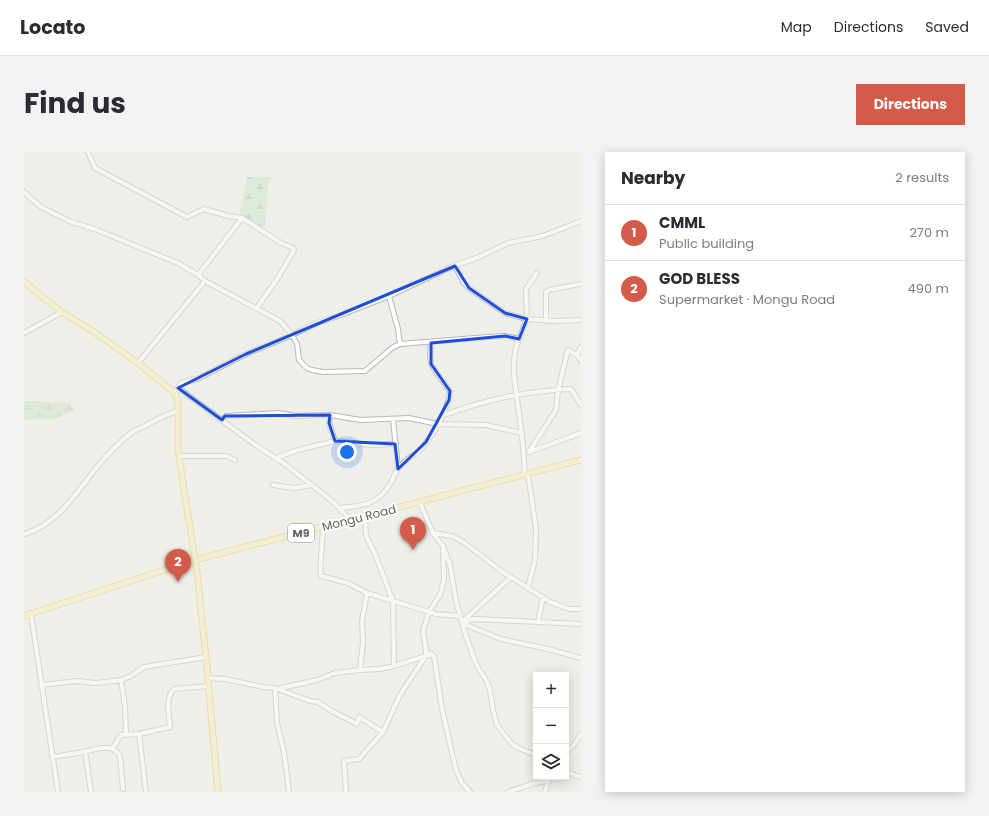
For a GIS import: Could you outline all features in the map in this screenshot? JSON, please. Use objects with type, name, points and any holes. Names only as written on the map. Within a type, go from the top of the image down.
[{"type":"main road","points":[[24,282],[62,312],[94,332],[176,390],[179,456],[195,560],[209,686],[218,792]]},
{"type":"main road","name":"Mongu Road","points":[[24,616],[195,560],[420,503],[581,460]]},
{"type":"street","points":[[88,152],[95,168],[187,217],[204,209],[228,216],[242,218],[281,243],[293,248],[294,250],[280,276],[257,308]]},
{"type":"street","points":[[24,192],[41,207],[69,222],[97,230],[180,264],[205,281],[280,321],[292,335],[297,344],[299,360],[307,368],[323,372],[366,371],[392,348],[400,344],[431,343],[499,336],[519,339]]},
{"type":"street","points":[[198,275],[242,218]]},
{"type":"street","points":[[351,520],[340,508],[312,484],[222,420],[176,390],[181,384],[199,378],[246,354],[317,323],[342,315],[389,296],[508,243],[543,236],[581,221]]},
{"type":"street","points":[[455,266],[464,284],[468,288],[505,313],[527,319],[546,321],[581,320]]},
{"type":"street","points":[[528,587],[535,560],[536,529],[515,394],[514,369],[516,350],[527,319],[526,289],[537,273]]},
{"type":"street","points":[[138,363],[205,281]]},
{"type":"street","points":[[546,321],[546,292],[549,290],[581,284]]},
{"type":"street","points":[[389,296],[400,344]]},
{"type":"street","points":[[24,333],[62,312]]},
{"type":"street","points":[[340,508],[363,506],[375,501],[390,484],[398,469],[408,458],[416,454],[438,424],[449,400],[450,391],[431,364],[429,358],[431,343]]},
{"type":"street","points":[[577,356],[581,347]]},
{"type":"street","points":[[529,452],[556,410],[558,390],[568,350],[577,356],[581,361]]},
{"type":"street","points":[[442,416],[504,396],[558,390],[571,389],[581,404]]},
{"type":"street","points":[[24,534],[44,525],[59,514],[102,461],[117,445],[135,430],[146,426],[165,414],[178,411]]},
{"type":"street","points":[[222,420],[226,416],[274,413],[296,416],[330,415],[361,420],[409,418],[438,424],[486,425],[522,433]]},
{"type":"street","points":[[330,415],[329,424],[335,442]]},
{"type":"street","points":[[394,419],[398,469]]},
{"type":"street","points":[[524,456],[529,452],[581,433]]},
{"type":"street","points":[[276,458],[298,450],[335,442],[370,446],[396,444]]},
{"type":"street","points":[[179,456],[227,456],[235,460]]},
{"type":"street","points":[[273,485],[294,488],[312,484]]},
{"type":"street","points":[[420,503],[433,533],[443,546],[450,565],[456,601],[467,641],[476,664],[490,690],[497,725],[512,744],[533,754]]},
{"type":"street","points":[[365,517],[366,536],[375,554],[393,601],[394,666]]},
{"type":"street","points":[[323,527],[321,576],[348,583],[368,593],[429,612],[442,615],[460,616]]},
{"type":"street","points":[[433,533],[452,536],[465,543],[483,558],[511,577],[562,607],[581,609]]},
{"type":"street","points":[[346,792],[344,761],[359,759],[383,732],[400,695],[425,657],[426,650],[423,631],[429,612],[441,593],[444,579],[443,546]]},
{"type":"street","points":[[463,624],[511,577]]},
{"type":"street","points":[[444,579],[454,583]]},
{"type":"street","points":[[360,670],[363,642],[362,621],[368,593]]},
{"type":"street","points":[[538,622],[543,597]]},
{"type":"street","points":[[30,614],[58,792]]},
{"type":"street","points":[[463,624],[469,620],[476,619],[581,624]]},
{"type":"street","points":[[463,624],[501,639],[581,658]]},
{"type":"street","points":[[426,650],[434,656],[442,709],[456,770],[462,783],[470,792]]},
{"type":"street","points":[[276,688],[317,680],[335,673],[380,669],[394,666],[432,654]]},
{"type":"street","points":[[41,685],[77,681],[96,683],[121,680],[131,676],[144,667],[206,657]]},
{"type":"street","points":[[208,678],[225,679],[255,686],[276,688],[310,701],[318,702],[357,724],[359,717],[383,732]]},
{"type":"street","points":[[121,680],[125,706],[126,734]]},
{"type":"street","points":[[112,749],[119,736],[126,734],[139,734],[170,727],[169,697],[174,688],[209,686]]},
{"type":"street","points":[[276,688],[277,723],[284,752],[289,792]]},
{"type":"street","points":[[139,734],[146,792]]},
{"type":"street","points":[[569,750],[581,734]]},
{"type":"street","points":[[52,757],[96,748],[112,749],[119,752],[124,789]]},
{"type":"street","points":[[85,751],[91,792]]},
{"type":"street","points":[[569,773],[581,777]]},
{"type":"street","points":[[508,792],[545,780]]},
{"type":"street","points":[[545,792],[548,780]]},
{"type":"highlighted area","points":[[455,266],[469,288],[505,313],[527,319],[519,339],[505,336],[431,343],[431,364],[450,391],[449,400],[426,442],[398,469],[395,444],[335,441],[329,423],[330,415],[225,416],[222,420],[178,388],[246,354],[451,267]]},
{"type":"green space","points":[[247,177],[269,177],[265,227],[261,227],[240,213]]},
{"type":"green space","points":[[24,401],[69,403],[75,410],[55,419],[24,420]]},
{"type":"place","name":"CMML","points":[[413,550]]},
{"type":"place","name":"GOD BLESS","points":[[178,582]]}]
